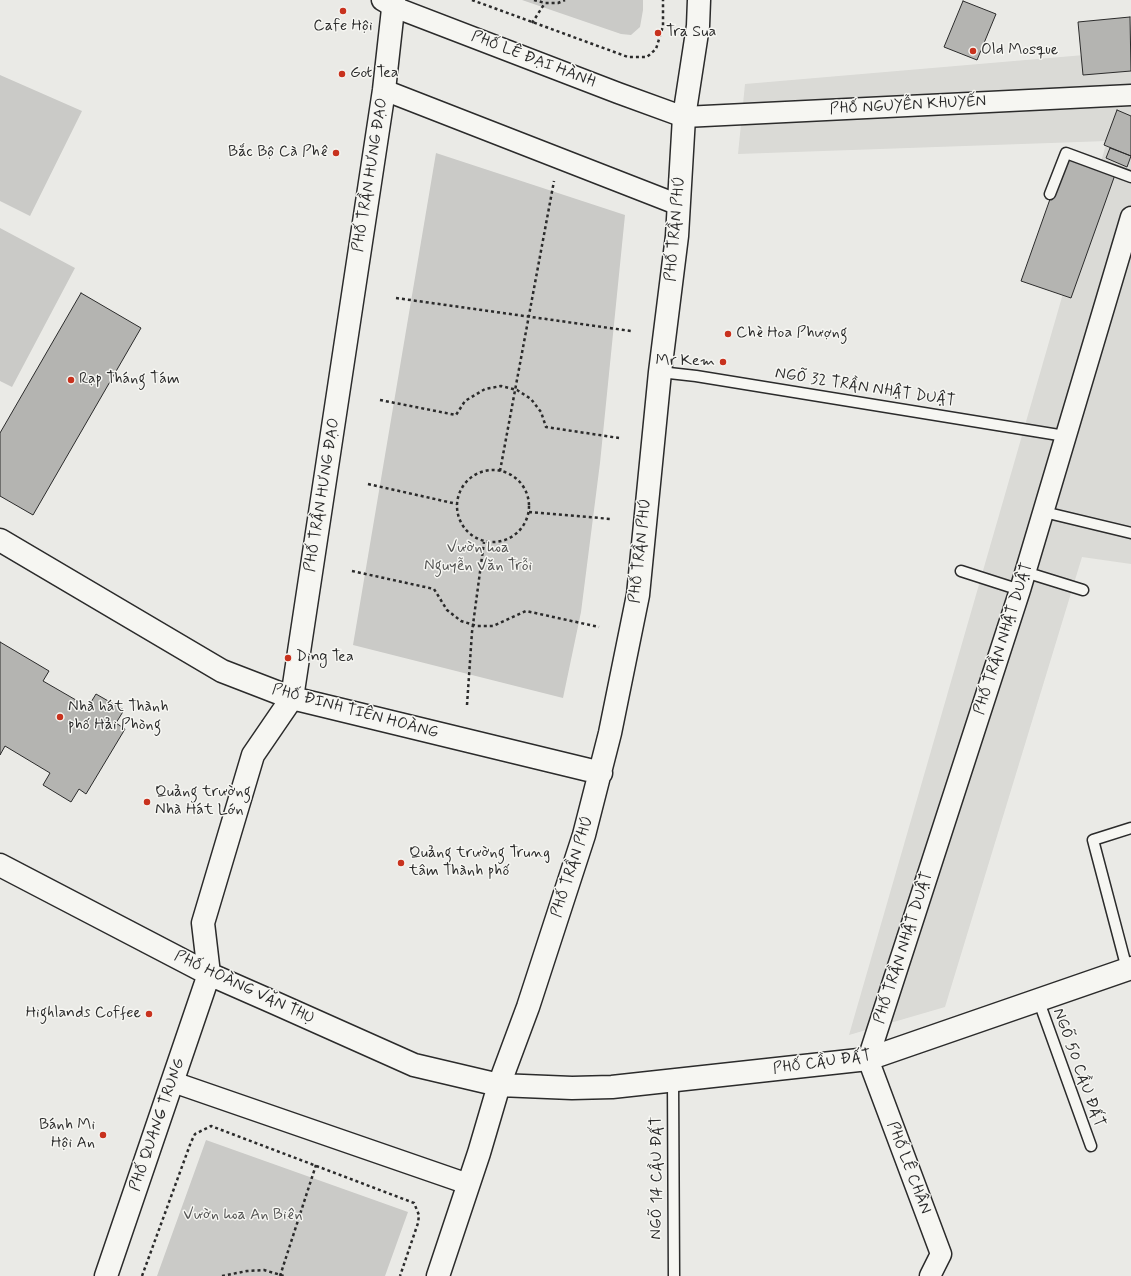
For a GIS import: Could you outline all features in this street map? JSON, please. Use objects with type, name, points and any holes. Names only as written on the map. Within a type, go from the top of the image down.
[{"type":"main road","name":"PHỐ TRẦN PHÚ","points":[[438,1276],[499,1085],[528,1007],[584,835],[601,773],[638,595],[660,372],[677,236],[684,117],[698,26],[699,0]]},
{"type":"main road","name":"PHỐ TRẦN HƯNG ĐẠO","points":[[209,974],[202,923],[253,755],[292,698],[384,90],[390,2]]},
{"type":"main road","name":"PHỐ ĐINH TIÊN HOÀNG","points":[[0,540],[222,671],[292,698],[601,773]]},
{"type":"main road","name":"PHỐ HOÀNG VĂN THỤ","points":[[0,864],[209,974],[414,1065],[499,1085]]},
{"type":"main road","name":"PHỐ CẦU ĐẤT","points":[[499,1085],[572,1088],[612,1087],[868,1059],[1038,999],[1129,969]]},
{"type":"main road","name":"PHỐ QUANG TRUNG","points":[[106,1276],[209,974]]},
{"type":"street","name":"PHỐ LÊ ĐẠI HÀNH","points":[[390,2],[684,117]]},
{"type":"street","points":[[384,90],[678,205]]},
{"type":"street","name":"PHỐ NGUYỄN KHUYẾN","points":[[684,117],[1131,95]]},
{"type":"street","name":"PHỐ TRẦN NHẬT DUẬT","points":[[868,1059],[1023,581],[1131,217]]},
{"type":"street","name":"PHỐ LÊ CHÂN","points":[[868,1059],[940,1254],[930,1276]]},
{"type":"street","points":[[173,1082],[468,1184]]},
{"type":"lane","points":[[1050,194],[1066,153],[1131,177]]},
{"type":"lane","name":"NGÕ 32 TRẦN NHẬT DUẬT","points":[[660,372],[696,376],[1065,436]]},
{"type":"lane","points":[[1044,512],[1131,533]]},
{"type":"lane","points":[[961,571],[1083,590]]},
{"type":"lane","points":[[1129,969],[1093,840],[1131,828]]},
{"type":"lane","name":"NGÕ 50 CẦU ĐẤT","points":[[1038,999],[1091,1146]]},
{"type":"lane","name":"NGÕ 14 CẦU ĐẤT","points":[[673,1080],[674,1276]]},
{"type":"path","points":[[472,0],[628,57],[647,57],[656,49],[663,26],[663,0]]},
{"type":"path","points":[[534,0],[545,3],[558,3],[564,0]]},
{"type":"path","points":[[532,23],[545,3]]},
{"type":"path","points":[[500,471],[555,174]]},
{"type":"path","points":[[396,298],[630,331]]},
{"type":"path","points":[[380,400],[456,415],[465,401],[485,389],[501,386],[515,390],[531,399],[541,412],[546,428],[619,438]]},
{"type":"path","points":[[490,470],[500,471],[506,472],[517,478],[525,488],[529,500],[530,512],[525,524],[509,539],[497,543],[484,542],[472,536],[463,528],[458,516],[457,504],[460,491],[467,481],[477,473],[490,470]]},
{"type":"path","points":[[368,484],[457,504]]},
{"type":"path","points":[[530,512],[611,520]]},
{"type":"path","points":[[467,706],[473,625],[484,542]]},
{"type":"path","points":[[352,571],[434,589],[447,610],[461,621],[473,625],[493,626],[526,611],[599,627]]},
{"type":"path","points":[[142,1276],[191,1142],[195,1134],[201,1129],[211,1126],[414,1203],[420,1215],[400,1276]]},
{"type":"path","points":[[222,1276],[259,1270],[282,1275],[316,1165]]},
{"type":"shaded area","points":[[1131,51],[1131,564],[1082,557],[945,1007],[849,1035],[1107,141],[738,154],[745,84]]},
{"type":"green space","points":[[522,0],[643,0],[643,10],[640,27],[631,35],[621,34]]},
{"type":"green space","points":[[0,75],[82,111],[30,216],[0,201]]},
{"type":"green space","name":"Vườn hoa Nguyễn Văn Trỗi","points":[[436,153],[625,215],[600,463],[581,612],[563,698],[353,645]]},
{"type":"green space","points":[[0,228],[75,268],[12,387],[0,381]]},
{"type":"green space","name":"Vườn hoa An Biên","points":[[206,1140],[408,1212],[385,1276],[157,1276]]},
{"type":"building","points":[[963,1],[996,14],[977,60],[944,47]]},
{"type":"building","points":[[1130,17],[1131,71],[1083,75],[1078,22]]},
{"type":"building","points":[[1117,110],[1131,116],[1131,156],[1104,145]]},
{"type":"building","points":[[1110,148],[1131,156],[1127,167],[1106,158]]},
{"type":"building","points":[[1066,154],[1116,172],[1071,298],[1021,281]]},
{"type":"building","name":"Rạp Tháng Tám","points":[[81,293],[141,328],[33,515],[0,496],[0,433]]},
{"type":"building","name":"Nhà hát Thành phố Hải Phòng","points":[[0,642],[49,671],[43,681],[88,707],[96,694],[124,710],[116,723],[125,729],[86,794],[79,789],[71,802],[43,785],[50,773],[5,746],[0,755]]},
{"type":"place","name":"Cafe Hội","points":[[343,11]]},
{"type":"place","name":"Tra Sua","points":[[658,33]]},
{"type":"place","name":"Old Mosque","points":[[973,51]]},
{"type":"place","name":"Got Tea","points":[[342,74]]},
{"type":"place","name":"Bắc Bộ Cà Phê","points":[[336,153]]},
{"type":"place","name":"Chè Hoa Phượng","points":[[728,334]]},
{"type":"place","name":"Mr Kem","points":[[723,362]]},
{"type":"place","name":"Rạp Tháng Tám","points":[[71,380]]},
{"type":"place","name":"Ding Tea","points":[[288,658]]},
{"type":"place","name":"Nhà hát Thành phố Hải Phòng","points":[[60,717]]},
{"type":"place","name":"Quảng trường Nhà Hát Lớn","points":[[147,802]]},
{"type":"place","name":"Quảng trường Trung tâm Thành phố","points":[[401,863]]},
{"type":"place","name":"Highlands Coffee","points":[[149,1014]]},
{"type":"place","name":"Bánh Mi Hội An","points":[[103,1135]]}]
